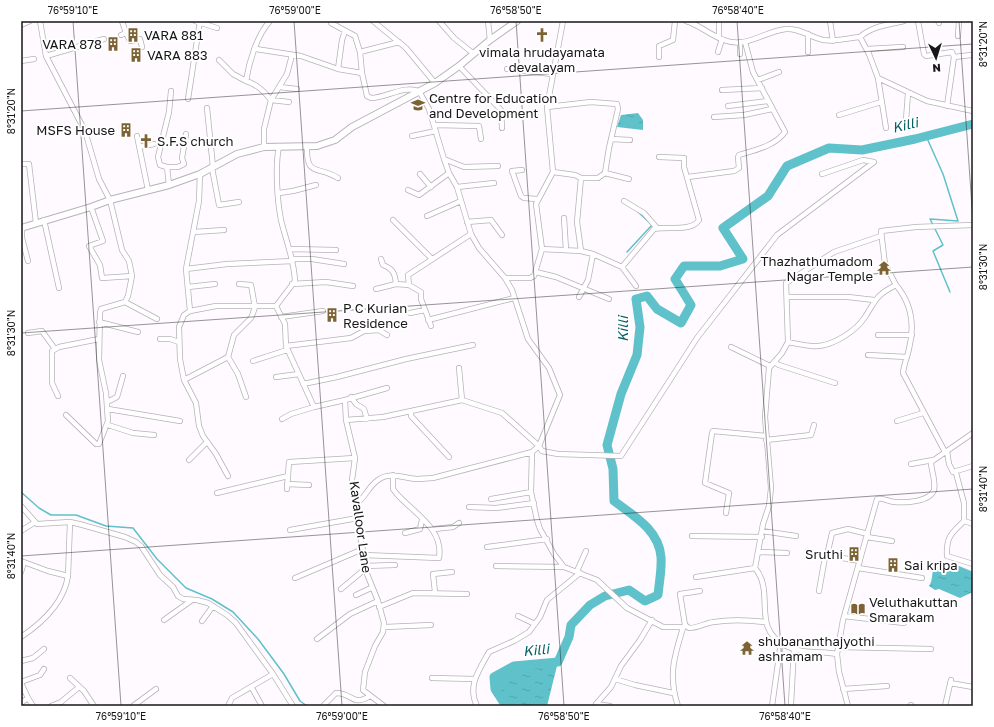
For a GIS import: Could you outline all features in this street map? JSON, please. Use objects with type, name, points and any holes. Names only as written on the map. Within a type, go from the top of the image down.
[{"type":"main road","points":[[21,228],[110,200],[169,185],[200,174],[237,154],[264,147],[317,146],[335,140],[352,127],[435,83],[517,21]]},
{"type":"street","points":[[21,24],[30,21]]},
{"type":"street","points":[[40,21],[46,56],[85,132],[99,179],[110,200],[122,250],[129,261],[132,276],[125,302]]},
{"type":"street","points":[[122,21],[123,34],[130,41],[140,38],[142,47]]},
{"type":"street","points":[[188,100],[199,21],[217,28]]},
{"type":"street","points":[[246,81],[249,66],[262,31],[270,21]]},
{"type":"street","points":[[331,21],[331,23],[355,36],[360,52],[362,73],[367,96],[371,98],[397,91],[414,89],[419,91],[429,109],[449,174],[457,187],[471,234],[479,248],[505,278],[514,298],[528,339],[549,368],[560,395],[539,446],[532,452],[433,478],[417,479],[393,475],[383,477],[368,489],[364,499],[357,503]]},
{"type":"street","points":[[373,21],[399,42],[435,83]]},
{"type":"street","points":[[439,21],[454,38],[474,54]]},
{"type":"street","points":[[488,21],[490,40]]},
{"type":"street","points":[[505,278],[530,278],[536,272],[542,249],[536,204],[538,197],[553,172],[547,107],[562,21]]},
{"type":"street","points":[[659,57],[659,46],[673,40],[675,21]]},
{"type":"street","points":[[686,21],[697,23],[721,38],[743,42],[786,29],[800,30],[824,40],[833,41],[860,36],[881,23],[904,21]]},
{"type":"street","points":[[718,52],[721,38],[719,21]]},
{"type":"street","points":[[830,21],[833,41]]},
{"type":"street","points":[[918,21],[924,54],[926,56],[952,52],[954,57],[947,106]]},
{"type":"street","points":[[958,21],[958,36]]},
{"type":"street","points":[[338,69],[342,40],[345,31]]},
{"type":"street","points":[[808,34],[808,52]]},
{"type":"street","points":[[860,36],[878,78],[886,128]]},
{"type":"street","points":[[46,56],[104,40]]},
{"type":"street","points":[[360,52],[399,42]]},
{"type":"street","points":[[740,54],[743,42]]},
{"type":"street","points":[[688,177],[734,171],[739,168],[738,157],[740,155],[756,151],[777,140],[785,132],[753,72],[743,42]]},
{"type":"street","points":[[866,49],[903,47]]},
{"type":"street","points":[[256,49],[292,55],[338,69],[362,73]]},
{"type":"street","points":[[264,147],[264,129],[271,100],[287,74],[292,55]]},
{"type":"street","points":[[954,57],[971,55]]},
{"type":"street","points":[[21,61],[34,59]]},
{"type":"street","points":[[219,60],[233,74],[253,83],[263,90],[271,100],[289,102]]},
{"type":"street","points":[[459,66],[501,110],[502,128]]},
{"type":"street","points":[[507,69],[552,74]]},
{"type":"street","points":[[758,80],[779,72]]},
{"type":"street","points":[[878,78],[927,101],[973,111]]},
{"type":"street","points":[[279,87],[297,89]]},
{"type":"street","points":[[722,90],[762,88]]},
{"type":"street","points":[[171,91],[158,157],[160,165],[167,167],[178,167],[184,164],[182,158],[186,134]]},
{"type":"street","points":[[906,120],[908,93]]},
{"type":"street","points":[[728,106],[768,101]]},
{"type":"street","points":[[547,107],[591,102],[615,103],[618,109],[605,173],[598,178],[581,178],[575,175],[553,172]]},
{"type":"street","points":[[839,114],[881,102]]},
{"type":"street","points":[[207,108],[218,205],[239,202]]},
{"type":"street","points":[[714,117],[744,115],[772,109]]},
{"type":"street","points":[[434,125],[479,126],[481,139]]},
{"type":"street","points":[[412,136],[436,131]]},
{"type":"street","points":[[137,136],[148,190]]},
{"type":"street","points":[[611,139],[630,140]]},
{"type":"street","points":[[139,147],[154,144]]},
{"type":"street","points":[[276,306],[295,280],[290,249],[281,220],[276,160],[279,146]]},
{"type":"street","points":[[307,146],[306,161],[312,169],[338,178]]},
{"type":"street","points":[[622,267],[653,230],[657,228],[690,226],[699,222],[700,217],[684,158],[659,157]]},
{"type":"street","points":[[444,159],[464,167],[498,166]]},
{"type":"street","points":[[346,420],[411,411],[462,400],[502,414],[539,446],[542,451],[558,454],[621,456],[697,338],[777,235],[874,162],[863,160],[822,174]]},
{"type":"street","points":[[21,164],[29,164],[36,223]]},
{"type":"street","points":[[167,167],[169,185]]},
{"type":"street","points":[[522,170],[512,171],[521,196],[524,198],[538,197]]},
{"type":"street","points":[[605,173],[629,179]]},
{"type":"street","points":[[190,311],[186,269],[194,232],[200,190],[200,174]]},
{"type":"street","points":[[420,174],[431,187]]},
{"type":"street","points":[[408,190],[419,195],[449,174]]},
{"type":"street","points":[[581,178],[577,222],[581,251]]},
{"type":"street","points":[[457,187],[494,183]]},
{"type":"street","points":[[279,193],[294,191],[316,184]]},
{"type":"street","points":[[624,201],[644,213],[657,228]]},
{"type":"street","points":[[427,216],[461,202]]},
{"type":"street","points":[[91,207],[103,241],[89,246],[100,265],[102,278],[132,276]]},
{"type":"street","points":[[564,218],[566,250]]},
{"type":"street","points":[[44,220],[59,288]]},
{"type":"street","points":[[393,220],[432,259]]},
{"type":"street","points":[[468,222],[491,220],[502,235]]},
{"type":"street","points":[[973,225],[884,229],[880,232],[885,264],[910,307],[912,315],[912,335],[903,373],[923,413],[946,452],[951,470],[956,472],[973,466]]},
{"type":"street","points":[[21,228],[28,261]]},
{"type":"street","points":[[194,232],[224,230]]},
{"type":"street","points":[[409,285],[408,275],[471,234]]},
{"type":"street","points":[[755,568],[762,531],[769,506],[770,488],[765,417],[772,364],[782,354],[788,342],[788,297],[786,283],[834,252],[880,236]]},
{"type":"street","points":[[290,249],[336,250]]},
{"type":"street","points":[[542,249],[581,251],[593,254],[622,267],[636,286]]},
{"type":"street","points":[[579,297],[585,289],[593,254]]},
{"type":"street","points":[[186,269],[228,264],[312,259],[344,264]]},
{"type":"street","points":[[381,259],[383,265],[391,268],[396,275],[396,284]]},
{"type":"street","points":[[536,272],[609,299]]},
{"type":"street","points":[[292,284],[326,282],[353,286]]},
{"type":"street","points":[[188,287],[215,284]]},
{"type":"street","points":[[239,284],[251,285],[255,307],[251,318],[234,335],[228,357],[238,374],[246,397]]},
{"type":"street","points":[[376,289],[396,284],[409,285],[421,292],[425,310],[431,326]]},
{"type":"street","points":[[788,342],[811,346],[832,342],[858,325],[865,318],[874,300],[886,290],[896,285]]},
{"type":"street","points":[[788,297],[848,297],[874,300]]},
{"type":"street","points":[[428,320],[514,298]]},
{"type":"street","points":[[66,415],[96,444],[99,444],[108,425],[108,409],[99,360],[99,322],[101,310],[125,302],[157,319]]},
{"type":"street","points":[[228,476],[199,426],[196,403],[184,380],[180,359],[179,327],[184,315],[190,311],[216,306],[276,306]]},
{"type":"street","points":[[276,306],[285,324],[287,348],[314,407]]},
{"type":"street","points":[[410,313],[425,310]]},
{"type":"street","points":[[281,316],[323,311]]},
{"type":"street","points":[[99,322],[138,332]]},
{"type":"street","points":[[253,361],[287,348],[352,338],[364,331],[379,330],[387,335]]},
{"type":"street","points":[[28,333],[42,331],[55,349]]},
{"type":"street","points":[[878,335],[912,335]]},
{"type":"street","points":[[58,396],[52,383],[52,354],[55,349],[99,339]]},
{"type":"street","points":[[160,339],[170,339],[179,342]]},
{"type":"street","points":[[303,384],[337,378],[406,359],[473,345]]},
{"type":"street","points":[[731,347],[772,364],[834,383]]},
{"type":"street","points":[[868,355],[906,357]]},
{"type":"street","points":[[184,380],[228,357]]},
{"type":"street","points":[[459,368],[462,400]]},
{"type":"street","points":[[276,377],[299,374]]},
{"type":"street","points":[[107,402],[117,397],[123,376]]},
{"type":"street","points":[[282,419],[291,414],[314,407],[387,388]]},
{"type":"street","points":[[352,397],[356,404],[364,409],[367,418]]},
{"type":"street","name":"Kavalloor Lane","points":[[345,400],[346,420],[356,458],[352,480],[357,503],[364,555],[364,567],[371,588],[378,601],[385,627]]},
{"type":"street","points":[[108,409],[180,421]]},
{"type":"street","points":[[411,411],[411,416],[449,456]]},
{"type":"street","points":[[897,421],[923,413]]},
{"type":"street","points":[[108,425],[133,433],[154,435]]},
{"type":"street","points":[[726,513],[729,493],[705,483],[712,434],[714,431],[766,438],[811,435],[814,425]]},
{"type":"street","points":[[911,464],[933,460],[973,433]]},
{"type":"street","points":[[189,460],[207,442]]},
{"type":"street","points":[[532,452],[531,492],[540,530],[547,539],[554,554],[564,566]]},
{"type":"street","points":[[309,486],[287,486],[289,462],[356,458]]},
{"type":"street","points":[[848,706],[839,672],[837,654],[844,616],[877,499],[880,498],[892,502],[905,503],[922,499],[932,494],[934,489],[931,464],[933,460]]},
{"type":"street","points":[[956,472],[964,503],[964,521],[949,536],[946,544],[947,556],[973,564]]},
{"type":"street","points":[[364,555],[439,558],[440,549],[434,529],[422,520],[396,493],[393,489],[393,475]]},
{"type":"street","points":[[217,493],[288,476]]},
{"type":"street","points":[[491,499],[531,492]]},
{"type":"street","points":[[469,507],[496,508],[534,503]]},
{"type":"street","points":[[21,506],[37,524],[70,522],[125,537],[136,542],[141,546],[160,575],[173,588],[178,596],[183,599],[197,600],[214,606],[236,623],[273,674],[293,706]]},
{"type":"street","points":[[290,530],[358,518]]},
{"type":"street","points":[[405,533],[420,529],[422,520]]},
{"type":"street","points":[[964,521],[973,524]]},
{"type":"street","points":[[21,531],[35,522]]},
{"type":"street","points":[[21,637],[38,625],[56,604],[65,590],[68,576],[70,522]]},
{"type":"street","points":[[434,529],[453,527],[459,523]]},
{"type":"street","points":[[828,551],[832,533],[848,529],[892,541]]},
{"type":"street","points":[[762,531],[796,536]]},
{"type":"street","points":[[692,536],[762,537]]},
{"type":"street","points":[[487,547],[547,539]]},
{"type":"street","points":[[295,578],[363,549]]},
{"type":"street","points":[[478,706],[473,696],[475,679],[489,652],[514,642],[529,632],[540,617],[547,600],[579,572],[586,551]]},
{"type":"street","points":[[759,552],[787,553]]},
{"type":"street","points":[[819,591],[825,557],[831,556],[860,561]]},
{"type":"street","points":[[21,572],[23,562],[68,576]]},
{"type":"street","points":[[341,589],[364,567],[395,565]]},
{"type":"street","points":[[496,566],[564,566],[597,580],[627,608],[663,627],[684,626],[689,628],[726,620],[765,622]]},
{"type":"street","points":[[696,577],[755,568]]},
{"type":"street","points":[[755,568],[762,576],[765,596],[766,627],[774,637],[794,648],[809,652],[837,654]]},
{"type":"street","points":[[858,568],[922,578]]},
{"type":"street","points":[[435,592],[433,574],[452,572]]},
{"type":"street","points":[[356,595],[371,588]]},
{"type":"street","points":[[678,706],[673,693],[672,685],[673,659],[684,626],[680,594],[700,591]]},
{"type":"street","points":[[379,607],[412,592],[467,594]]},
{"type":"street","points":[[164,620],[192,600]]},
{"type":"street","points":[[317,639],[350,614],[378,601]]},
{"type":"street","points":[[202,621],[214,606]]},
{"type":"street","points":[[518,616],[535,624]]},
{"type":"street","points":[[844,616],[904,623]]},
{"type":"street","points":[[594,705],[611,687],[621,666],[640,640],[652,620]]},
{"type":"street","points":[[384,706],[363,690],[364,678],[374,646],[385,627],[431,625]]},
{"type":"street","points":[[772,706],[781,642]]},
{"type":"street","points":[[839,647],[931,649]]},
{"type":"street","points":[[791,704],[794,648]]},
{"type":"street","points":[[21,662],[33,658],[44,649]]},
{"type":"street","points":[[34,706],[28,698],[21,682],[40,675],[44,669]]},
{"type":"street","points":[[228,706],[232,698],[252,688],[273,674]]},
{"type":"street","points":[[70,678],[94,706]]},
{"type":"street","points":[[432,678],[475,679]]},
{"type":"street","points":[[615,679],[673,693]]},
{"type":"street","points":[[945,706],[950,682],[973,687]]},
{"type":"street","points":[[843,689],[887,686]]},
{"type":"street","points":[[54,706],[79,687]]},
{"type":"street","points":[[252,688],[262,706]]},
{"type":"street","points":[[133,706],[156,689]]},
{"type":"street","points":[[323,706],[336,693],[344,694],[353,700],[359,701],[370,696]]},
{"type":"street","points":[[21,703],[28,698]]},
{"type":"street","points":[[594,705],[610,706]]},
{"type":"water","points":[[638,113],[643,120],[643,130],[617,127],[621,115]]},
{"type":"water","points":[[947,561],[971,571],[973,574],[973,592],[960,598],[939,589],[935,590],[929,586],[935,566],[939,563]]},
{"type":"water","points":[[558,662],[547,706],[505,706],[494,677],[514,666]]},
{"type":"waterway","name":"Killi","points":[[506,706],[495,689],[494,677],[514,666],[558,662],[569,637],[571,625],[590,605],[605,596],[629,590],[645,601],[658,595],[661,566],[659,547],[651,531],[637,518],[614,501],[613,469],[607,445],[621,394],[637,355],[640,327],[636,299],[647,296],[657,309],[681,323],[691,305],[675,279],[684,266],[720,266],[743,259],[723,228],[768,196],[787,166],[829,148],[862,150],[915,139],[973,124]]},
{"type":"waterway","points":[[926,136],[943,174],[958,221],[930,219],[943,245],[933,251],[950,292]]},
{"type":"waterway","points":[[627,252],[652,225],[637,211]]},
{"type":"waterway","points":[[21,492],[39,508],[51,515],[76,515],[106,526],[133,528],[157,559],[186,588],[212,599],[233,612],[258,639],[284,674],[300,701],[307,706]]},
{"type":"place","name":"VARA 881","points":[[133,35]]},
{"type":"place","name":"vimala hrudayamata devalayam","points":[[542,35]]},
{"type":"place","name":"VARA 878","points":[[113,44]]},
{"type":"place","name":"VARA 883","points":[[136,55]]},
{"type":"place","name":"Centre for Education and Development","points":[[418,105]]},
{"type":"place","name":"MSFS House","points":[[126,130]]},
{"type":"place","name":"S.F.S church","points":[[146,141]]},
{"type":"place","name":"Thazhathumadom Nagar Temple","points":[[884,268]]},
{"type":"place","name":"P C Kurian Residence","points":[[332,315]]},
{"type":"place","name":"Sruthi","points":[[854,554]]},
{"type":"place","name":"Sai kripa","points":[[893,565]]},
{"type":"place","name":"Veluthakuttan Smarakam","points":[[858,609]]},
{"type":"place","name":"shubananthajyothi ashramam","points":[[747,648]]}]
